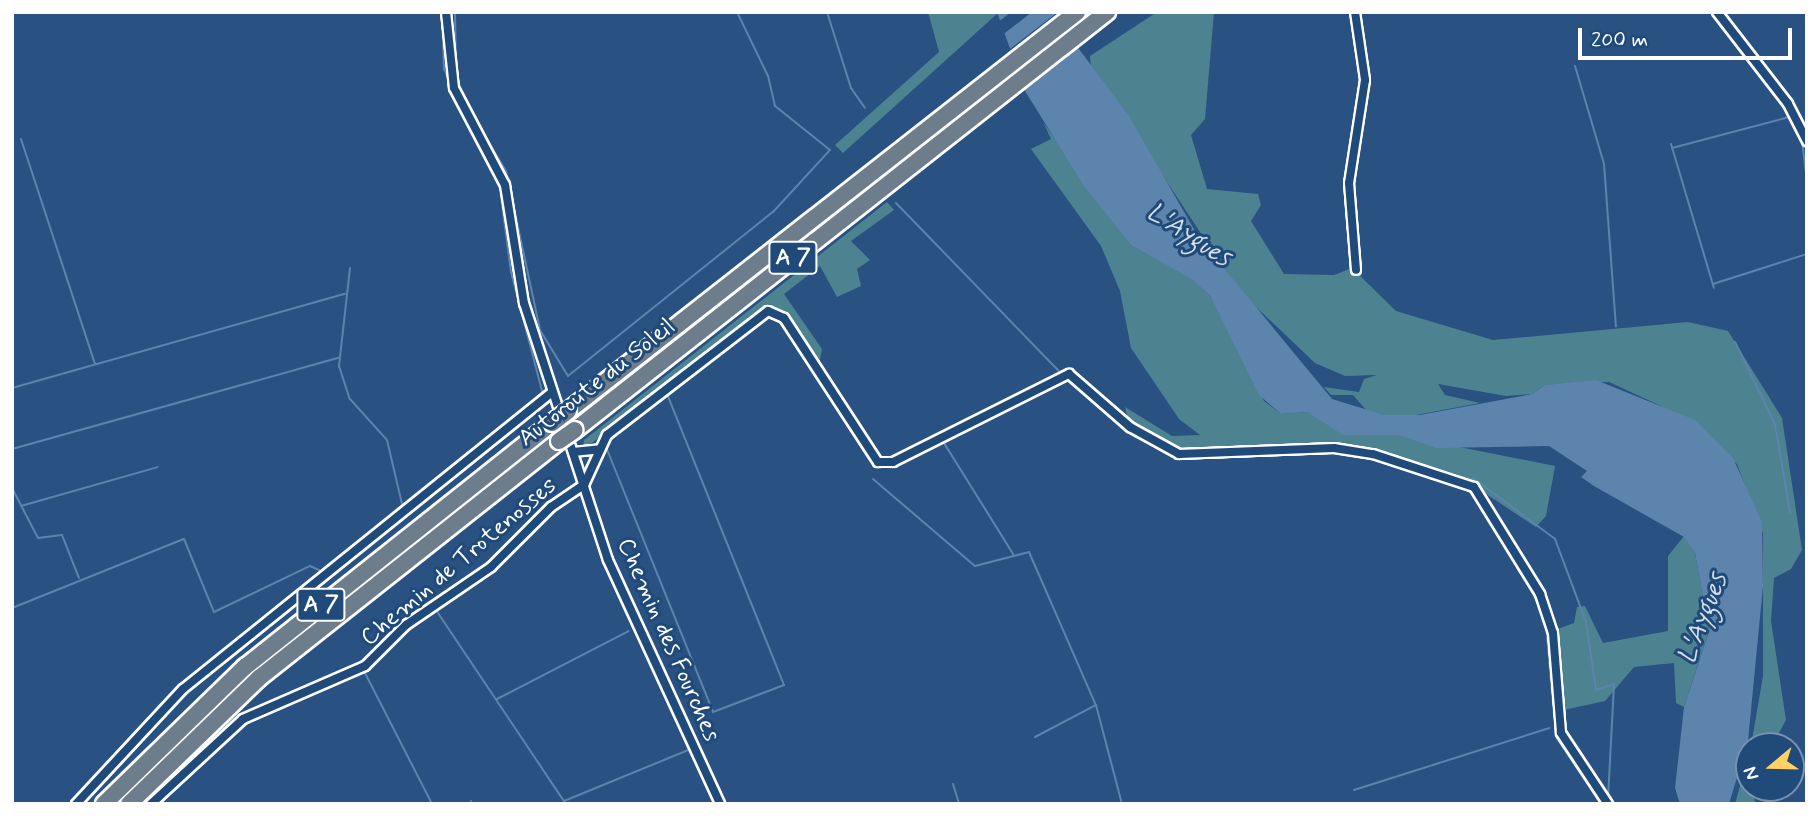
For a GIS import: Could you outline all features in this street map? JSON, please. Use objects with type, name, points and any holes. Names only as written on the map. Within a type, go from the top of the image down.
[{"type":"highway","name":"Autoroute du Soleil","points":[[129,804],[259,678],[1107,12]]},
{"type":"highway","name":"Autoroute du Soleil","points":[[104,804],[245,667],[552,424],[559,401],[1075,13]]},
{"type":"street","name":"Chemin des Fourches","points":[[446,12],[454,88],[505,185],[512,257],[573,452],[625,604],[720,804]]},
{"type":"street","points":[[1355,12],[1365,79],[1349,183],[1356,270]]},
{"type":"street","points":[[1717,12],[1788,104],[1807,141]]},
{"type":"street","points":[[584,485],[600,449],[632,415],[768,311],[783,318],[878,462],[893,462],[1069,374],[1130,427],[1179,454],[1334,448],[1454,477],[1475,487],[1535,583],[1553,633],[1561,733],[1608,804]]},
{"type":"street","points":[[76,804],[183,689],[559,401]]},
{"type":"street","points":[[573,452],[600,449]]},
{"type":"street","name":"Chemin de Trotenosses","points":[[151,804],[243,719],[365,666],[406,625],[491,567],[551,507],[584,485]]},
{"type":"green space","points":[[928,12],[998,13],[843,153],[835,145],[939,52]]},
{"type":"green space","points":[[1157,12],[1214,12],[1205,119],[1191,135],[1207,189],[1258,194],[1261,205],[1251,221],[1284,274],[1334,275],[1352,268],[1396,311],[1493,340],[1688,322],[1728,331],[1782,418],[1802,550],[1791,569],[1774,578],[1771,621],[1786,720],[1780,732],[1753,732],[1763,676],[1763,533],[1737,464],[1661,406],[1609,382],[1545,385],[1532,394],[1506,396],[1438,384],[1445,395],[1480,403],[1411,416],[1367,411],[1353,395],[1331,395],[1324,387],[1359,392],[1364,379],[1377,375],[1345,376],[1315,363],[1239,291],[1091,67],[1090,56]]},
{"type":"green space","points":[[1043,122],[1132,246],[1192,278],[1210,296],[1264,401],[1281,414],[1307,412],[1353,435],[1399,435],[1555,466],[1546,516],[1536,527],[1456,474],[1374,451],[1307,443],[1180,450],[1129,423],[1125,407],[1172,436],[1200,435],[1179,419],[1131,348],[1120,291],[1101,246],[1031,149],[1051,139]]},
{"type":"green space","points":[[887,202],[894,210],[851,241],[870,260],[857,269],[861,286],[837,297],[820,266],[784,294],[822,349],[819,365],[783,312],[770,304],[583,450],[584,440]]},
{"type":"green space","points":[[1684,536],[1695,553],[1709,630],[1684,707],[1676,703],[1674,663],[1634,667],[1605,701],[1559,711],[1555,630],[1574,623],[1577,607],[1585,606],[1603,643],[1668,631],[1668,556]]},
{"type":"green space","points":[[1755,802],[1755,804],[1735,804]]},
{"type":"water","name":"L'Aygues","points":[[997,12],[1063,12],[1076,45],[1129,116],[1199,238],[1332,399],[1384,415],[1420,415],[1532,394],[1545,385],[1596,380],[1695,420],[1733,458],[1762,522],[1763,586],[1749,732],[1735,732],[1735,784],[1729,804],[1680,804],[1675,788],[1684,707],[1709,631],[1695,553],[1684,537],[1594,486],[1581,477],[1587,471],[1549,446],[1436,448],[1399,435],[1343,435],[1307,412],[1281,414],[1259,395],[1210,296],[1192,279],[1132,246],[1084,186],[1025,91]]},
{"type":"pier","points":[[1011,12],[1032,12],[1001,36],[997,23]]},
{"type":"pier","points":[[1058,12],[1067,12],[1080,44],[1021,90],[1006,52]]},
{"type":"waterway","points":[[442,12],[444,69],[480,145]]},
{"type":"waterway","points":[[455,12],[456,66]]},
{"type":"waterway","points":[[475,120],[506,171],[540,330],[568,376],[773,212],[830,150],[775,106],[768,76],[737,12]]},
{"type":"waterway","points":[[827,12],[851,88],[865,108]]},
{"type":"waterway","points":[[1728,12],[1742,12]]},
{"type":"waterway","points":[[1575,66],[1604,164],[1616,327]]},
{"type":"waterway","points":[[456,71],[461,93]]},
{"type":"waterway","points":[[1672,148],[1789,117]]},
{"type":"waterway","points":[[21,139],[95,364]]},
{"type":"waterway","points":[[1802,141],[1807,181]]},
{"type":"waterway","points":[[1671,144],[1714,288]]},
{"type":"waterway","points":[[499,181],[511,272],[542,391]]},
{"type":"waterway","points":[[896,203],[1059,371]]},
{"type":"waterway","points":[[1713,284],[1807,254]]},
{"type":"waterway","points":[[350,268],[339,366],[350,399],[387,440],[402,504]]},
{"type":"waterway","points":[[12,388],[345,294]]},
{"type":"waterway","points":[[1735,342],[1775,424],[1790,513]]},
{"type":"waterway","points":[[12,449],[339,358]]},
{"type":"waterway","points":[[1068,379],[1132,435],[1176,456]]},
{"type":"waterway","points":[[606,447],[713,712],[784,685],[667,394]]},
{"type":"waterway","points":[[944,443],[1013,554]]},
{"type":"waterway","points":[[1189,458],[1199,457]]},
{"type":"waterway","points":[[21,506],[158,467]]},
{"type":"waterway","points":[[1418,473],[1433,478]]},
{"type":"waterway","points":[[1473,478],[1555,539],[1586,622],[1596,690],[1614,684],[1608,797]]},
{"type":"waterway","points":[[873,479],[975,566],[1029,552],[1096,705],[1122,804]]},
{"type":"waterway","points":[[12,488],[38,538],[62,535],[79,578]]},
{"type":"waterway","points":[[12,608],[184,539],[214,612],[310,566],[319,570]]},
{"type":"waterway","points":[[1530,585],[1546,625],[1556,737],[1601,804]]},
{"type":"waterway","points":[[438,613],[566,804]]},
{"type":"waterway","points":[[497,699],[629,631]]},
{"type":"waterway","points":[[364,671],[432,804]]},
{"type":"waterway","points":[[1035,737],[1096,705]]},
{"type":"waterway","points":[[1354,790],[1549,728]]},
{"type":"waterway","points":[[564,801],[691,749]]},
{"type":"waterway","points":[[953,784],[959,804]]}]
